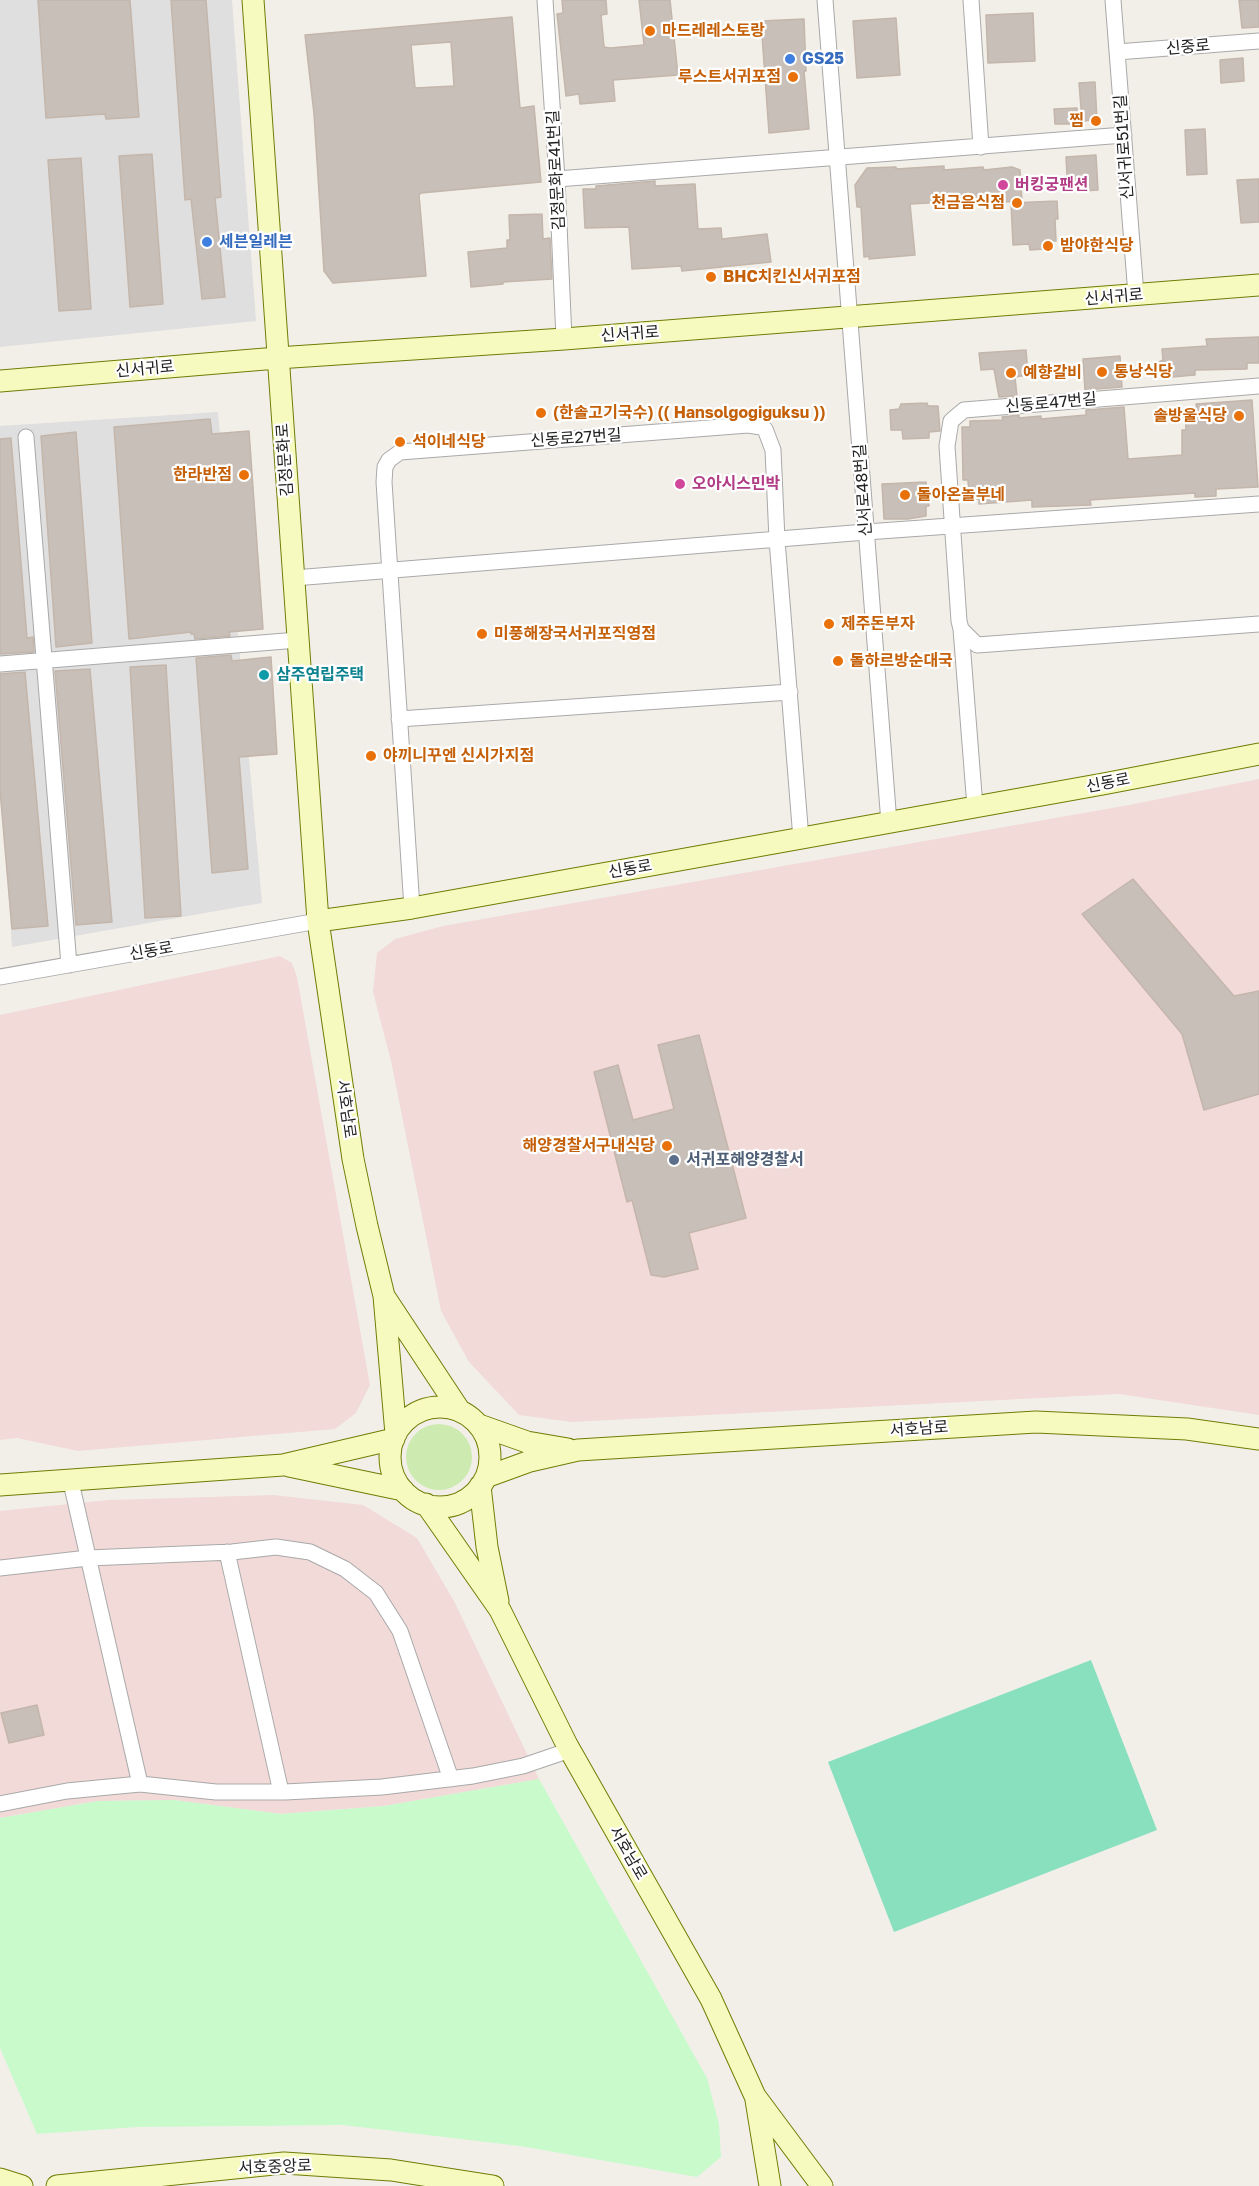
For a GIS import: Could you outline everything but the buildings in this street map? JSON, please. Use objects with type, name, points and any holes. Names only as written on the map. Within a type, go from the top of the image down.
[{"type":"street","name":"김정문화로","points":[[253,0],[318,921]]},
{"type":"street","name":"김정문화로41번길","points":[[544,0],[557,179],[564,339]]},
{"type":"street","name":"신서로48번길","points":[[825,0],[889,823]]},
{"type":"street","points":[[971,0],[981,147]]},
{"type":"street","name":"신서귀로51번길","points":[[1113,0],[1136,295]]},
{"type":"street","name":"신중로","points":[[1117,52],[1259,41]]},
{"type":"street","points":[[557,179],[1124,135]]},
{"type":"street","name":"신서귀로","points":[[0,381],[277,358],[849,318],[1259,285]]},
{"type":"street","name":"신동로47번길","points":[[975,807],[947,446],[951,421],[964,411],[1259,386]]},
{"type":"street","name":"신동로27번길","points":[[412,908],[388,572],[384,482],[385,467],[395,456],[407,451],[761,427],[768,434],[773,450],[777,540],[801,839]]},
{"type":"street","points":[[26,437],[69,965]]},
{"type":"street","points":[[294,578],[866,532],[1259,504]]},
{"type":"street","points":[[961,629],[977,645],[1259,624]]},
{"type":"street","points":[[0,664],[298,640]]},
{"type":"street","points":[[399,719],[790,692]]},
{"type":"street","name":"신동로","points":[[0,977],[318,921],[412,908],[1259,754]]},
{"type":"street","name":"서호남로","points":[[318,921],[353,1159],[384,1296]]},
{"type":"street","points":[[384,1296],[460,1411]]},
{"type":"street","points":[[384,1296],[395,1436],[391,1466],[397,1481],[416,1500],[426,1504],[453,1505],[468,1498],[483,1482],[530,1461],[578,1450]]},
{"type":"street","points":[[0,1485],[70,1478],[282,1465],[395,1436],[406,1421],[424,1410],[440,1407],[460,1411],[479,1425],[487,1440],[490,1461],[483,1482],[487,1547],[500,1610]]},
{"type":"street","name":"서호남로","points":[[578,1450],[1036,1422],[1187,1429],[1259,1439]]},
{"type":"street","points":[[479,1425],[526,1442],[578,1450]]},
{"type":"street","points":[[282,1465],[404,1490]]},
{"type":"street","points":[[70,1478],[140,1784]]},
{"type":"street","points":[[426,1504],[500,1610]]},
{"type":"street","points":[[0,1568],[88,1558],[227,1552],[276,1547],[310,1552],[345,1569],[376,1593],[400,1632],[451,1779]]},
{"type":"street","points":[[227,1552],[281,1792]]},
{"type":"street","name":"서호남로","points":[[500,1610],[570,1750],[711,1999],[755,2096]]},
{"type":"street","points":[[0,1804],[67,1791],[140,1784],[216,1792],[281,1792],[382,1787],[451,1779],[523,1766],[570,1750]]},
{"type":"street","points":[[755,2096],[770,2186]]},
{"type":"street","points":[[755,2096],[822,2186]]},
{"type":"street","name":"서호중앙로","points":[[57,2186],[284,2163],[391,2170],[494,2186]]},
{"type":"street","points":[[0,2179],[22,2186]]},
{"type":"shaded area","points":[[0,0],[232,0],[256,321],[0,347]]},
{"type":"shaded area","name":"삼주연립주택","points":[[218,412],[262,903],[12,947],[0,771],[0,426]]},
{"type":"shaded area","points":[[1259,779],[1259,1415],[1119,1394],[572,1422],[519,1415],[469,1362],[441,1311],[391,1061],[373,992],[377,953],[395,939],[443,926],[1129,805]]},
{"type":"shaded area","points":[[280,956],[292,963],[297,977],[370,1385],[356,1413],[335,1429],[78,1451],[17,1438],[0,1440],[0,1015]]},
{"type":"shaded area","points":[[274,1495],[363,1505],[417,1538],[454,1601],[539,1779],[384,1806],[281,1814],[174,1800],[98,1801],[0,1818],[0,1511],[109,1500]]},
{"type":"green space","points":[[432,1424],[446,1424],[458,1429],[467,1438],[472,1457],[470,1470],[463,1481],[446,1490],[432,1490],[420,1485],[411,1476],[406,1464],[406,1450],[411,1438],[420,1429]]},
{"type":"green space","points":[[1091,1660],[1157,1830],[894,1932],[828,1762]]},
{"type":"green space","points":[[539,1779],[707,2078],[719,2124],[721,2157],[697,2177],[520,2146],[343,2125],[137,2127],[37,2134],[0,2048],[0,1818],[98,1801],[174,1800],[281,1814],[384,1806]]},
{"type":"place","name":"마드레레스토랑","points":[[650,31]]},
{"type":"place","name":"GS25","points":[[790,59]]},
{"type":"place","name":"루스트서귀포점","points":[[793,77]]},
{"type":"place","name":"찜","points":[[1096,121]]},
{"type":"place","name":"버킹궁팬션","points":[[1003,185]]},
{"type":"place","name":"천금음식점","points":[[1017,203]]},
{"type":"place","name":"세븐일레븐","points":[[207,242]]},
{"type":"place","name":"밤야한식당","points":[[1048,246]]},
{"type":"place","name":"BHC치킨신서귀포점","points":[[711,277]]},
{"type":"place","name":"통낭식당","points":[[1102,372]]},
{"type":"place","name":"예향갈비","points":[[1011,373]]},
{"type":"place","name":"(한솔고기국수) (( Hansolgogiguksu ))","points":[[541,413]]},
{"type":"place","name":"솔방울식당","points":[[1239,416]]},
{"type":"place","name":"석이네식당","points":[[400,442]]},
{"type":"place","name":"한라반점","points":[[244,475]]},
{"type":"place","name":"오아시스민박","points":[[680,484]]},
{"type":"place","name":"돌아온놀부네","points":[[905,495]]},
{"type":"place","name":"제주돈부자","points":[[829,624]]},
{"type":"place","name":"미풍해장국서귀포직영점","points":[[482,634]]},
{"type":"place","name":"돌하르방순대국","points":[[838,661]]},
{"type":"place","name":"삼주연립주택","points":[[264,675]]},
{"type":"place","name":"야끼니꾸엔 신시가지점","points":[[371,756]]},
{"type":"place","name":"해양경찰서구내식당","points":[[667,1146]]},
{"type":"place","name":"서귀포해양경찰서","points":[[674,1160]]}]
